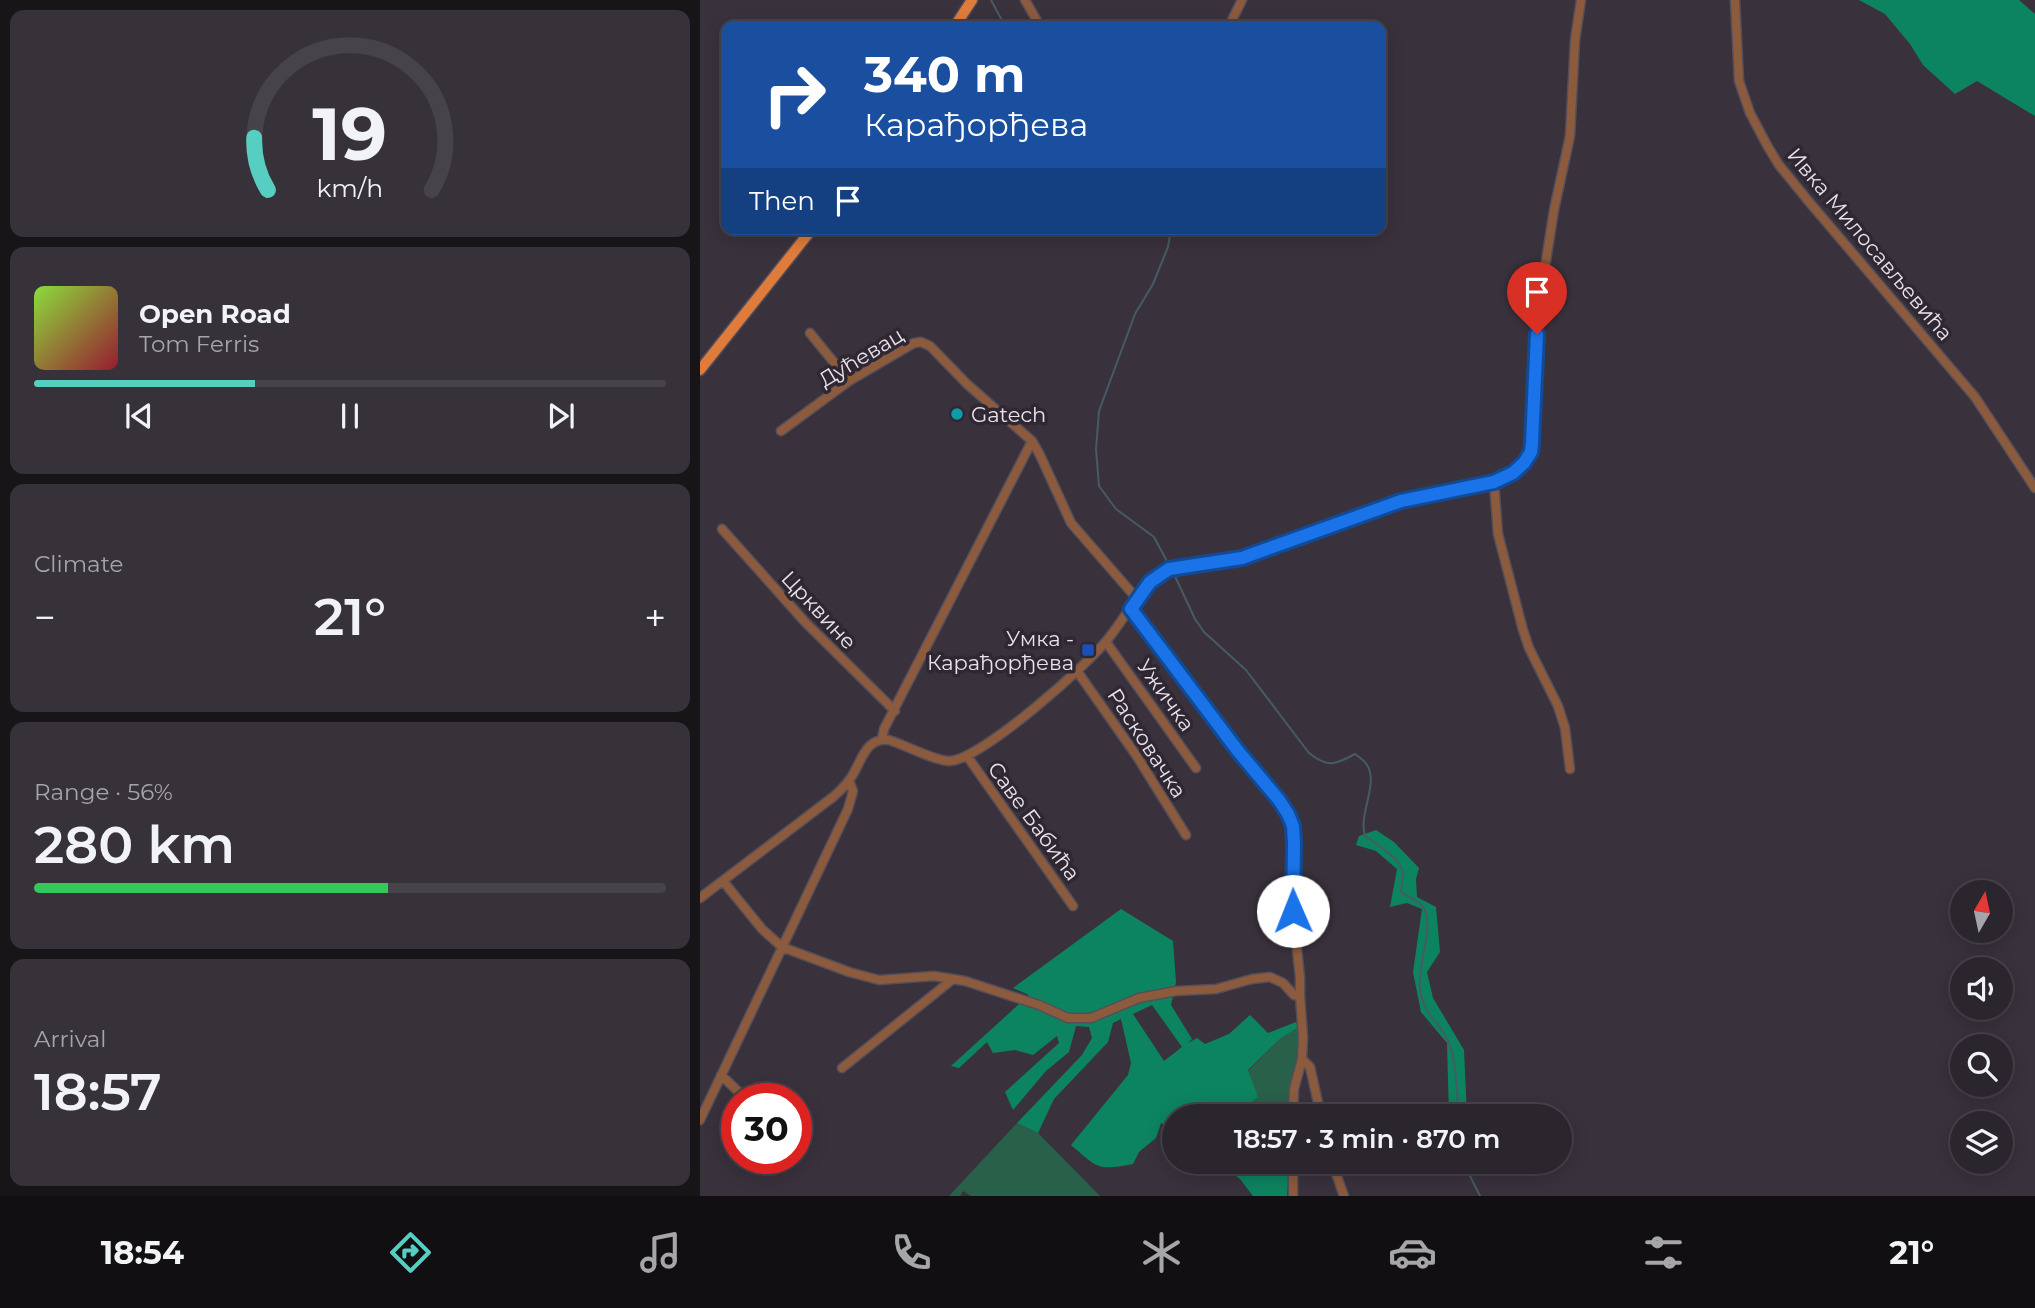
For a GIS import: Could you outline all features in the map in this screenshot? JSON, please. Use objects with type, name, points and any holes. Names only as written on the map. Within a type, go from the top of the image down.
[{"type":"main road","points":[[958,21],[972,0]]},
{"type":"main road","points":[[700,370],[807,235]]},
{"type":"street","points":[[1024,0],[1037,21]]},
{"type":"street","points":[[1232,21],[1242,0]]},
{"type":"street","points":[[700,898],[833,797],[849,780],[870,745],[883,739],[953,761],[967,756],[997,737],[1077,671],[1107,642],[1155,577],[1173,568],[1242,558],[1401,501],[1494,482],[1513,473],[1524,463],[1531,452],[1532,443],[1539,305],[1557,194],[1570,136],[1575,40],[1581,0]]},
{"type":"street","name":"Ивка Милосављевића","points":[[1735,0],[1739,81],[1750,113],[1779,165],[1975,397],[2035,488]]},
{"type":"street","points":[[810,333],[849,381]]},
{"type":"street","name":"Дућевац","points":[[781,431],[849,381],[914,343],[921,342],[930,346],[967,384],[1032,441],[1071,523],[1138,600]]},
{"type":"street","points":[[883,739],[884,729],[1032,441]]},
{"type":"street","points":[[1494,482],[1498,534],[1523,630],[1529,648],[1553,694],[1565,728],[1570,769]]},
{"type":"street","name":"Црквине","points":[[722,529],[805,622],[895,711]]},
{"type":"street","points":[[1131,609],[1215,721],[1279,800],[1293,826],[1293,911],[1303,1037],[1302,1059],[1294,1089],[1293,1104]]},
{"type":"street","name":"Ужичка","points":[[1107,642],[1196,768]]},
{"type":"street","name":"Расковачка","points":[[1077,671],[1136,755],[1186,835]]},
{"type":"street","name":"Саве Бабића","points":[[967,756],[1073,906]]},
{"type":"street","points":[[700,1120],[848,809],[853,791],[849,780]]},
{"type":"street","points":[[723,881],[762,929],[782,947],[879,980],[934,976],[965,981],[1039,1005],[1068,1018],[1091,1018],[1139,998],[1176,991],[1216,989],[1252,979],[1270,978],[1283,983],[1294,995],[1300,996]]},
{"type":"street","points":[[842,1068],[953,979]]},
{"type":"street","points":[[1302,1059],[1310,1067],[1318,1104]]},
{"type":"street","points":[[722,1075],[730,1083]]},
{"type":"street","points":[[1293,1174],[1293,1196]]},
{"type":"street","points":[[1336,1174],[1344,1196]]},
{"type":"green space","points":[[1859,0],[2019,0],[2035,14],[2035,116],[1977,81],[1955,94],[1923,65],[1910,44],[1885,14]]},
{"type":"green space","points":[[1376,830],[1394,842],[1419,868],[1416,879],[1417,897],[1436,907],[1440,952],[1427,972],[1433,998],[1464,1050],[1466,1104],[1449,1104],[1447,1043],[1421,1012],[1413,972],[1422,909],[1407,903],[1390,907],[1397,869],[1376,851],[1356,845],[1359,836]]},
{"type":"green space","points":[[1121,909],[1173,941],[1176,982],[1171,1005],[1192,1039],[1188,1043],[1197,1038],[1205,1044],[1229,1034],[1250,1015],[1268,1033],[1296,1022],[1299,1027],[1281,1038],[1248,1070],[1258,1097],[1248,1104],[1162,1104],[1162,1124],[1156,1138],[1139,1152],[1133,1164],[1105,1167],[1093,1163],[1071,1145],[1128,1075],[1131,1063],[1121,1019],[1113,1023],[1108,1042],[1054,1099],[1038,1133],[1017,1123],[1082,1055],[1092,1038],[1089,1027],[1076,1026],[1069,1052],[1046,1071],[1013,1110],[1005,1092],[1059,1043],[1057,1036],[1033,1055],[1015,1050],[993,1053],[987,1042],[959,1068],[951,1066],[1029,995],[1013,988]],"holes":[[[1152,1005],[1182,1047],[1164,1061],[1133,1014]]]},
{"type":"green space","points":[[1299,1027],[1292,1104],[1248,1104],[1257,1097],[1248,1071],[1281,1038]]},
{"type":"green space","points":[[1017,1123],[1038,1133],[1100,1196],[971,1196],[963,1191],[960,1196],[949,1196]]},
{"type":"green space","points":[[1234,1174],[1288,1174],[1287,1196],[1253,1196]]},
{"type":"waterway","points":[[991,0],[1002,21]]},
{"type":"waterway","points":[[1169,565],[1154,537],[1116,509],[1099,486],[1096,449],[1099,411],[1135,314],[1153,284],[1170,235]]},
{"type":"waterway","points":[[1172,570],[1204,632],[1246,670],[1309,753],[1327,763],[1342,761],[1355,754],[1367,765],[1371,781],[1364,818],[1365,836],[1388,852],[1398,863],[1403,874],[1401,892],[1419,903],[1426,913],[1427,931],[1420,989],[1428,1012],[1451,1048],[1457,1104]]},
{"type":"waterway","points":[[1469,1174],[1480,1196]]},
{"type":"place","name":"Gatech","points":[[957,414]]},
{"type":"place","name":"Умка - Карађорђева","points":[[1088,650]]},
{"type":"route","points":[[1293,911],[1294,843],[1293,826],[1288,814],[1131,609],[1150,582],[1169,569],[1242,558],[1378,508],[1494,482],[1513,473],[1531,452],[1535,424],[1537,334]]}]
